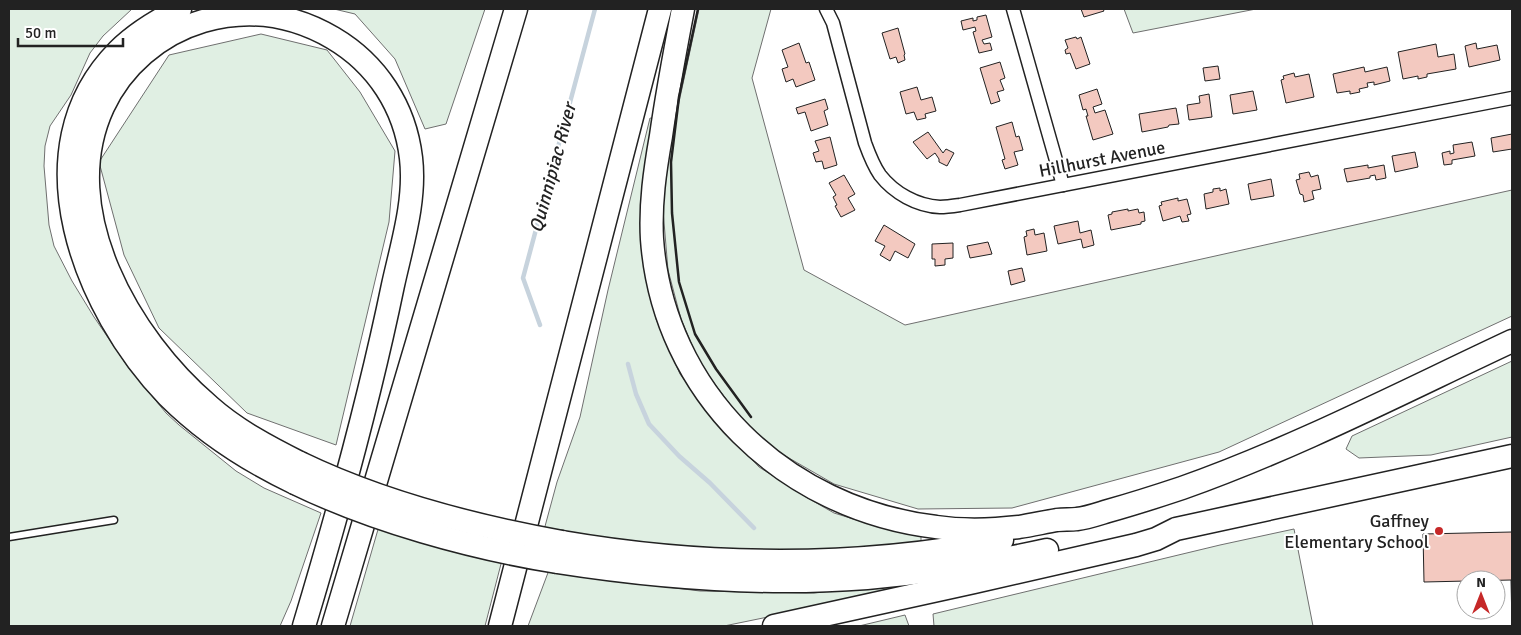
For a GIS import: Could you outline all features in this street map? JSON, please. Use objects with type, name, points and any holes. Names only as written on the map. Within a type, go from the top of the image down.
[{"type":"highway","points":[[180,9],[151,25],[125,44],[101,71],[87,94],[74,132],[69,160],[69,195],[76,234],[90,274],[107,310],[127,344],[156,382],[185,412],[219,439],[255,462],[298,473]]},
{"type":"highway","points":[[333,626],[516,9]]},
{"type":"highway","points":[[500,626],[660,9]]},
{"type":"highway","points":[[682,9],[655,174],[652,203],[652,240],[662,297],[674,333],[696,376],[720,410],[754,447],[796,479],[839,501],[880,515],[934,527],[974,530],[1017,527],[1057,520],[1077,519]]},
{"type":"highway","points":[[304,626],[339,509],[375,368],[408,216],[412,185],[411,160],[406,133],[392,97],[369,66],[348,48],[315,29],[287,19],[260,14],[224,16],[192,25],[160,41],[137,59],[121,76],[101,111],[90,145],[87,184],[90,210],[101,250],[114,282],[131,315],[159,355],[195,394],[218,414],[260,442],[298,473],[358,509],[419,530],[486,548],[559,552],[620,551],[699,559],[814,561],[898,555],[971,545],[1053,529],[1077,519],[1169,492],[1245,464],[1512,341]]},
{"type":"highway","points":[[559,552],[622,572],[681,577],[779,581],[897,575],[1007,558],[1138,530],[1176,529],[1512,456]]},
{"type":"highway","points":[[774,626],[1136,545],[1156,539],[1176,529]]},
{"type":"street","name":"Hillhurst Avenue","points":[[826,9],[833,23],[871,160],[880,175],[892,187],[907,198],[923,205],[941,207],[960,205],[1512,98]]},
{"type":"street","points":[[1013,9],[1063,185]]},
{"type":"lane","points":[[9,536],[114,520]]},
{"type":"green space","points":[[9,9],[132,9],[103,36],[90,53],[71,95],[50,126],[45,146],[44,166],[49,225],[54,246],[94,317],[128,367],[166,413],[236,471],[264,488],[321,513],[291,601],[280,626],[9,626]]},
{"type":"green space","points":[[334,9],[485,9],[446,124],[425,129],[395,59],[355,14]]},
{"type":"green space","points":[[699,9],[771,9],[752,78],[804,270],[905,325],[1512,190],[1512,316],[1219,452],[1012,508],[918,509],[834,484],[756,439],[700,364],[681,319],[668,270],[661,186]]},
{"type":"green space","points":[[1124,9],[1256,9],[1133,33]]},
{"type":"green space","points":[[261,34],[327,50],[360,92],[395,151],[389,222],[336,445],[247,413],[159,328],[124,255],[99,162],[169,55]]},
{"type":"green space","points":[[650,118],[656,119],[643,243],[656,319],[680,374],[718,424],[759,467],[834,513],[921,536],[921,542],[787,552],[636,545],[544,530],[557,482],[580,417],[608,290]]},
{"type":"green space","points":[[1512,361],[1512,437],[1431,455],[1359,458],[1346,449],[1352,436]]},
{"type":"green space","points":[[379,526],[502,560],[485,626],[350,626]]},
{"type":"green space","points":[[1294,529],[1313,626],[934,626],[933,614]]},
{"type":"green space","points":[[549,570],[700,591],[814,593],[928,579],[929,584],[724,626],[528,626]]},
{"type":"green space","points":[[905,615],[909,626],[859,626]]},
{"type":"building","points":[[1081,9],[1103,9],[1104,11],[1084,17]]},
{"type":"building","points":[[986,15],[992,37],[982,40],[984,44],[990,43],[992,50],[979,53],[973,32],[976,31],[975,27],[963,30],[961,21],[973,18],[973,21],[977,20],[977,17]]},
{"type":"building","points":[[898,28],[905,60],[898,63],[896,57],[890,59],[882,33]]},
{"type":"building","points":[[1076,37],[1077,39],[1081,37],[1090,64],[1076,69],[1070,53],[1066,54],[1065,50],[1068,48],[1065,40]]},
{"type":"building","points":[[799,43],[806,63],[809,62],[815,80],[796,87],[793,79],[786,82],[782,69],[788,67],[782,50]]},
{"type":"building","points":[[1476,43],[1477,49],[1497,45],[1500,60],[1469,67],[1465,46]]},
{"type":"building","points":[[1436,44],[1438,57],[1454,54],[1456,69],[1427,74],[1427,77],[1418,79],[1418,76],[1403,79],[1398,52]]},
{"type":"building","points":[[1000,62],[1005,78],[1000,80],[1004,90],[997,92],[1000,101],[991,104],[980,68]]},
{"type":"building","points":[[1218,66],[1220,79],[1205,81],[1203,68]]},
{"type":"building","points":[[1364,67],[1365,72],[1387,67],[1390,81],[1374,85],[1374,82],[1367,83],[1368,87],[1359,89],[1360,92],[1350,94],[1350,91],[1337,93],[1333,74]]},
{"type":"building","points":[[1294,73],[1295,77],[1309,74],[1314,97],[1286,103],[1281,80],[1284,79],[1283,76]]},
{"type":"building","points":[[917,87],[921,100],[932,97],[936,111],[925,114],[926,118],[917,120],[914,112],[906,114],[900,92]]},
{"type":"building","points":[[1097,89],[1102,104],[1093,107],[1095,113],[1105,110],[1113,134],[1093,140],[1086,116],[1088,116],[1086,109],[1083,110],[1079,95]]},
{"type":"building","points":[[1253,91],[1257,110],[1233,114],[1230,95]]},
{"type":"building","points":[[1209,94],[1212,117],[1189,120],[1187,105],[1200,103],[1199,96]]},
{"type":"building","points":[[825,99],[828,109],[824,111],[828,125],[811,131],[805,112],[798,114],[796,108]]},
{"type":"building","points":[[1176,108],[1179,124],[1142,132],[1139,114]]},
{"type":"building","points":[[1012,122],[1016,137],[1019,136],[1023,150],[1014,152],[1018,165],[1005,169],[1002,160],[1005,159],[996,127]]},
{"type":"building","points":[[928,132],[943,153],[946,149],[954,153],[947,166],[939,162],[935,153],[927,159],[913,142]]},
{"type":"building","points":[[1512,134],[1512,149],[1493,152],[1491,138]]},
{"type":"building","points":[[830,137],[837,165],[824,169],[822,161],[816,162],[813,153],[819,151],[815,141]]},
{"type":"building","points":[[1472,142],[1475,156],[1452,160],[1452,164],[1444,165],[1442,153],[1450,151],[1450,154],[1454,153],[1453,145]]},
{"type":"building","points":[[1415,152],[1418,167],[1395,172],[1392,156]]},
{"type":"building","points":[[1368,165],[1368,168],[1384,165],[1386,178],[1376,180],[1375,175],[1370,176],[1370,178],[1347,182],[1344,169]]},
{"type":"building","points":[[1309,172],[1311,177],[1318,175],[1321,189],[1312,191],[1314,199],[1304,202],[1296,180],[1300,179],[1299,174]]},
{"type":"building","points":[[844,175],[855,194],[848,198],[855,210],[841,217],[835,206],[837,205],[833,197],[836,195],[829,183]]},
{"type":"building","points":[[1271,179],[1274,196],[1251,200],[1248,184]]},
{"type":"building","points":[[1220,188],[1220,191],[1226,189],[1229,204],[1206,209],[1204,194],[1213,192],[1213,189]]},
{"type":"building","points":[[1178,198],[1178,201],[1187,199],[1191,214],[1187,215],[1189,221],[1182,222],[1180,216],[1163,221],[1159,206],[1162,205],[1161,202]]},
{"type":"building","points":[[1128,209],[1128,211],[1138,209],[1139,213],[1144,212],[1145,221],[1141,222],[1141,224],[1111,230],[1108,215],[1112,214],[1112,212]]},
{"type":"building","points":[[1078,221],[1080,233],[1091,230],[1094,245],[1083,248],[1081,239],[1058,244],[1054,226]]},
{"type":"building","points":[[884,225],[915,244],[908,258],[895,251],[890,261],[880,255],[885,246],[875,241]]},
{"type":"building","points":[[1034,229],[1035,235],[1044,233],[1047,251],[1027,255],[1024,237],[1027,236],[1026,231]]},
{"type":"building","points":[[988,242],[992,254],[970,258],[967,246]]},
{"type":"building","points":[[953,243],[953,258],[945,259],[945,265],[935,266],[935,259],[932,259],[932,244]]},
{"type":"building","points":[[1022,268],[1025,281],[1011,285],[1008,271]]},
{"type":"building","points":[[1512,532],[1512,626],[1511,580],[1506,580],[1506,570],[1456,570],[1456,581],[1424,582],[1423,534]]},
{"type":"waterway","name":"Quinnipiac River","points":[[540,325],[523,278],[595,9]]},
{"type":"waterway","name":"Quinnipiac River","points":[[628,364],[636,394],[649,424],[679,456],[710,483],[754,528]]},
{"type":"wall","points":[[698,9],[679,97],[671,162],[672,213],[679,282],[695,334],[716,369],[751,417]]},
{"type":"place","name":"Gaffney Elementary School","points":[[1439,531]]}]
